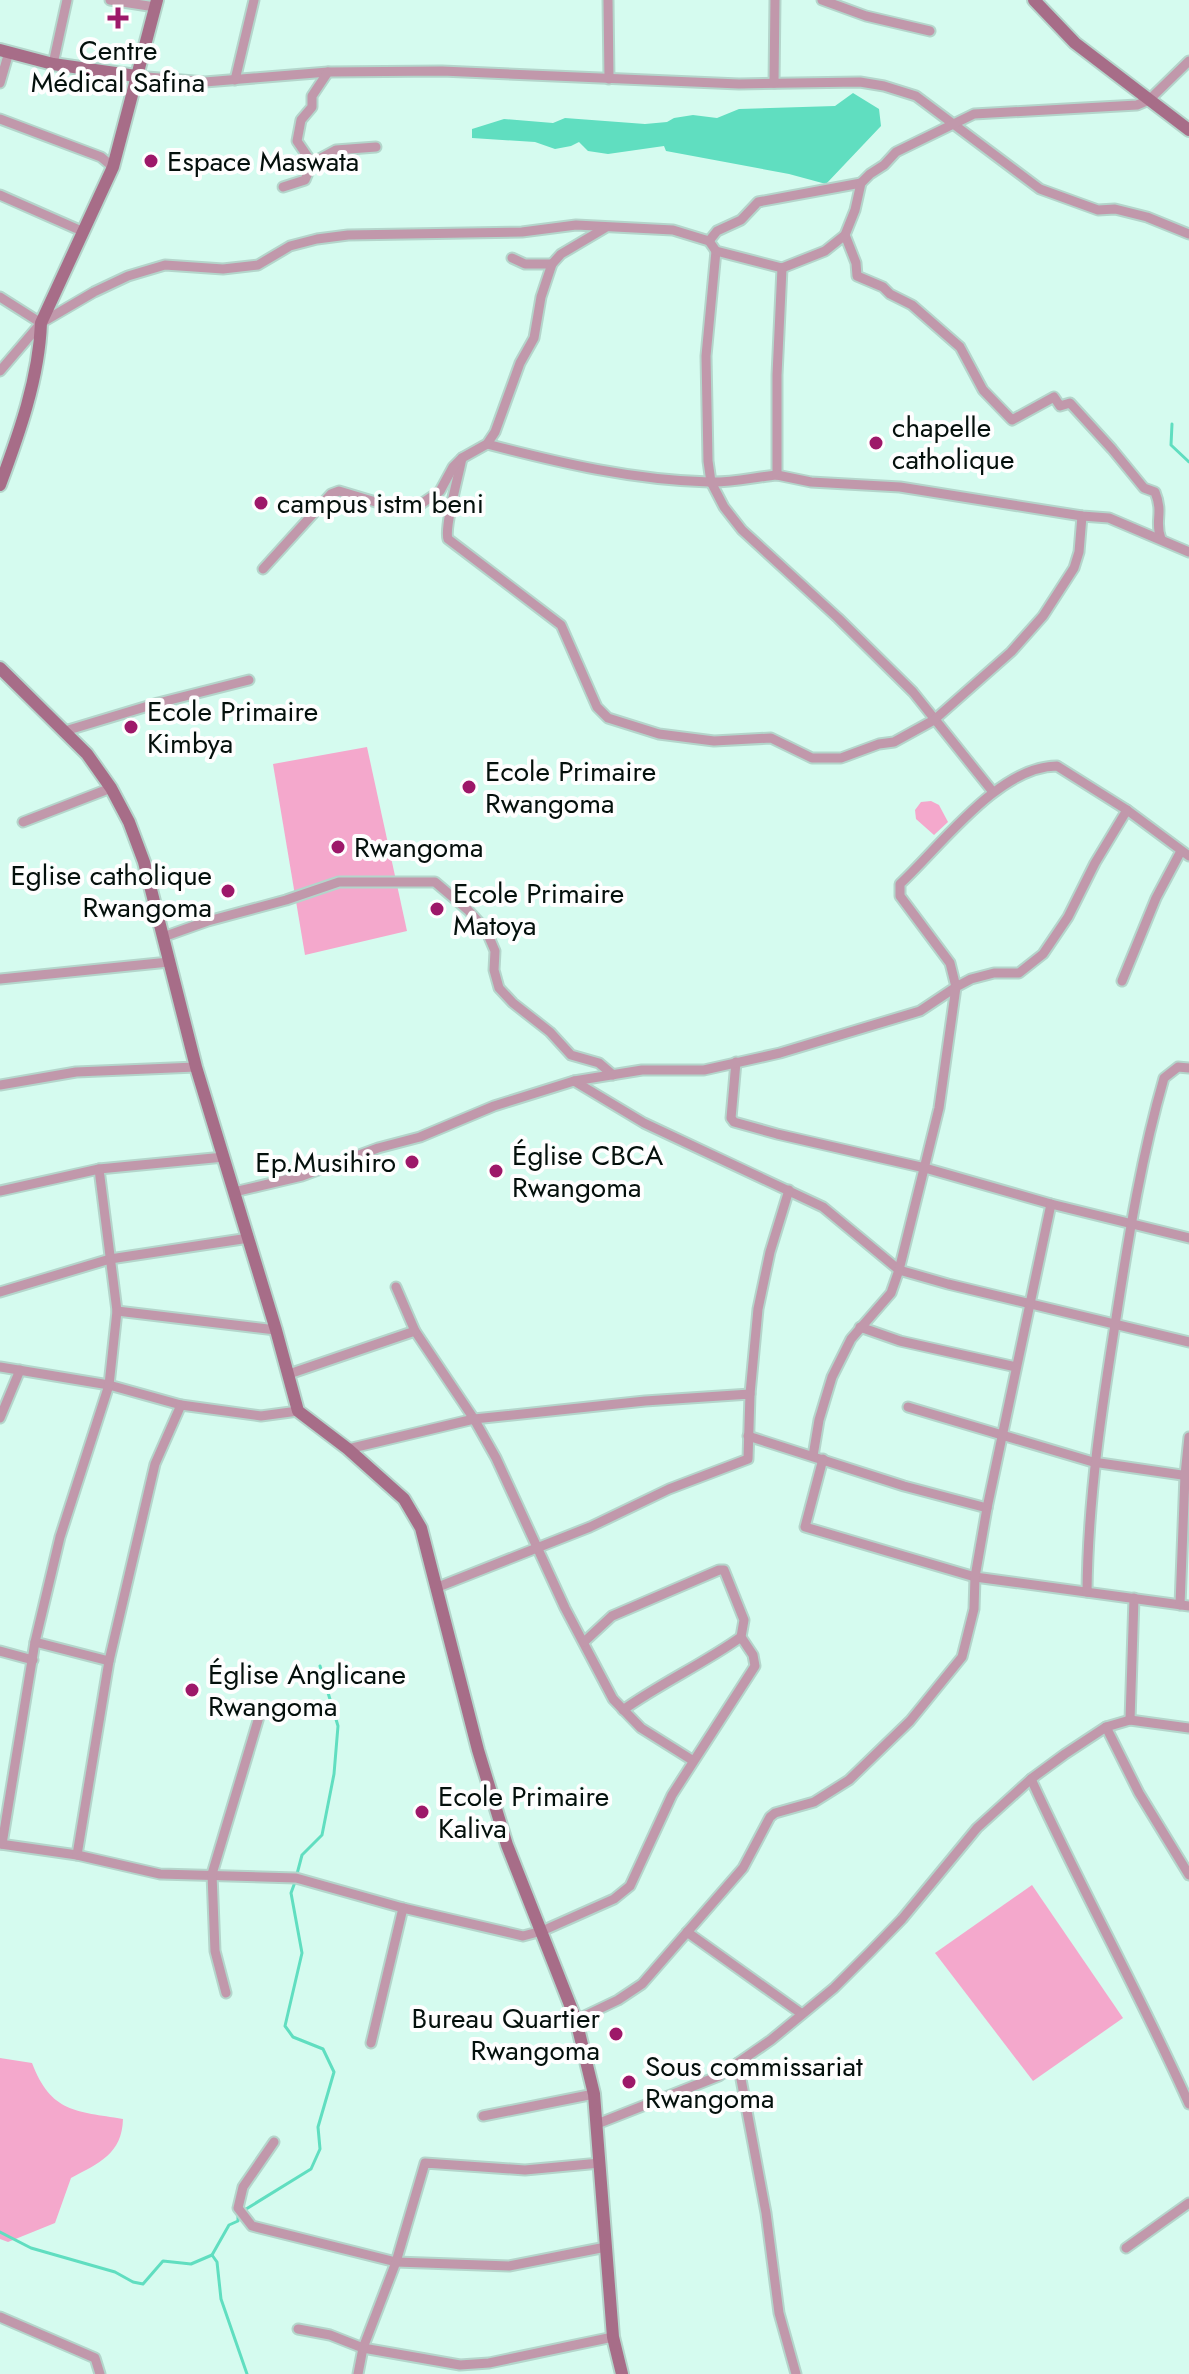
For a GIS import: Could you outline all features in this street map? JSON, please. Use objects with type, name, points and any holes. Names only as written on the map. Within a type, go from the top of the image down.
[{"type":"street","points":[[53,64],[67,0]]},
{"type":"street","points":[[0,371],[41,323],[84,232],[101,205],[113,167],[156,3],[110,0]]},
{"type":"street","points":[[235,80],[254,0]]},
{"type":"street","points":[[608,0],[609,79]]},
{"type":"street","points":[[774,83],[775,0]]},
{"type":"street","points":[[822,0],[866,16],[930,31]]},
{"type":"street","points":[[1034,0],[1075,43],[1189,130]]},
{"type":"street","points":[[0,83],[4,51],[53,64],[205,82],[328,72],[442,71],[609,79],[860,82],[916,96],[1040,189],[1098,210],[1115,209],[1147,217],[1189,234]]},
{"type":"street","points":[[709,241],[717,231],[741,220],[758,202],[861,183],[896,152],[974,114],[1137,105],[1149,100],[1189,61]]},
{"type":"street","points":[[312,163],[297,141],[301,120],[312,107],[312,96],[328,72]]},
{"type":"street","points":[[0,119],[101,157],[113,167]]},
{"type":"street","points":[[283,187],[305,180],[312,163],[336,150],[376,147]]},
{"type":"street","points":[[716,251],[782,268],[825,251],[845,235],[861,183]]},
{"type":"street","points":[[0,195],[84,232]]},
{"type":"street","points":[[41,323],[128,276],[165,265],[223,269],[258,265],[290,246],[348,235],[522,232],[576,225],[673,230],[709,241],[716,251],[706,356],[711,482],[724,507],[742,530],[913,692],[993,792]]},
{"type":"street","points":[[263,569],[331,494],[339,491],[389,506],[418,506],[440,491],[453,467],[462,458],[487,444],[495,432],[520,363],[534,338],[541,297],[552,264],[561,254],[605,228]]},
{"type":"street","points":[[845,235],[856,263],[857,276],[912,305],[960,347],[983,390],[1012,420],[1054,397],[1060,406],[1070,403],[1144,488],[1155,492],[1161,506],[1157,529],[1161,539]]},
{"type":"street","points":[[512,258],[525,264],[552,264]]},
{"type":"street","points":[[777,475],[777,375],[782,268]]},
{"type":"street","points":[[0,297],[41,323]]},
{"type":"street","points":[[0,485],[21,423],[40,350],[41,323]]},
{"type":"street","points":[[487,444],[551,461],[629,476],[711,482],[777,475],[811,482],[900,487],[1109,518],[1189,552]]},
{"type":"street","points":[[462,458],[451,515],[445,529],[448,539],[561,625],[597,707],[608,718],[659,734],[714,741],[771,738],[812,758],[841,758],[879,744],[894,742],[934,720],[1011,652],[1043,616],[1074,568],[1079,552],[1082,516]]},
{"type":"street","points":[[0,668],[87,754],[111,788],[129,822],[144,862],[196,1067],[298,1411],[348,1449],[404,1499],[421,1528],[478,1750],[507,1845],[576,2020],[594,2094],[613,2337],[622,2374]]},
{"type":"street","points":[[65,731],[249,680]]},
{"type":"street","points":[[1122,981],[1156,898],[1185,854],[1127,810],[1057,766],[1047,766],[1015,777],[993,792],[900,884],[900,896],[950,963],[956,987],[939,1108],[891,1293],[860,1327],[832,1377],[819,1420],[818,1457],[805,1527],[975,1577],[1185,1605],[1189,1437]]},
{"type":"street","points":[[23,822],[111,788]]},
{"type":"street","points":[[234,1192],[302,1176],[378,1148],[420,1137],[494,1106],[574,1081],[642,1070],[704,1070],[780,1053],[920,1011],[971,979],[994,973],[1019,973],[1043,954],[1068,917],[1095,863],[1127,810]]},
{"type":"street","points":[[163,937],[339,882],[435,882],[486,930],[495,951],[494,970],[499,988],[550,1032],[571,1055],[599,1063],[613,1075]]},
{"type":"street","points":[[0,979],[169,962]]},
{"type":"street","points":[[736,1062],[731,1118],[734,1122],[925,1168],[1051,1204],[1189,1238]]},
{"type":"street","points":[[0,1085],[76,1072],[196,1067]]},
{"type":"street","points":[[1087,1592],[1087,1538],[1093,1462],[1131,1223],[1164,1078],[1178,1067],[1189,1068]]},
{"type":"street","points":[[574,1081],[644,1123],[823,1207],[899,1270],[1114,1326],[1189,1342]]},
{"type":"street","points":[[0,1191],[99,1169],[224,1157]]},
{"type":"street","points":[[99,1169],[117,1311],[109,1385],[60,1537],[35,1642],[1,1844],[77,1855],[160,1874],[296,1878],[403,1908],[523,1936],[542,1931],[614,1899],[630,1886],[672,1795],[755,1666],[753,1655],[741,1637],[744,1620],[724,1570],[612,1616],[584,1642]]},
{"type":"street","points":[[438,1587],[590,1527],[669,1489],[748,1459],[758,1309],[770,1252],[789,1190]]},
{"type":"street","points":[[576,2020],[632,1992],[743,1868],[770,1817],[814,1802],[849,1780],[910,1721],[962,1657],[974,1609],[975,1577],[987,1508],[1051,1204]]},
{"type":"street","points":[[0,1292],[110,1259],[249,1238]]},
{"type":"street","points":[[396,1287],[415,1331],[474,1419],[519,1504],[565,1608],[613,1699],[641,1728],[692,1760]]},
{"type":"street","points":[[117,1311],[276,1330]]},
{"type":"street","points":[[860,1327],[900,1341],[1016,1367]]},
{"type":"street","points":[[289,1374],[415,1331]]},
{"type":"street","points":[[0,1367],[109,1385],[181,1405],[261,1416],[298,1411]]},
{"type":"street","points":[[0,1418],[20,1370]]},
{"type":"street","points":[[348,1449],[474,1419],[645,1401],[750,1394]]},
{"type":"street","points":[[77,1855],[109,1661],[155,1464],[181,1405]]},
{"type":"street","points":[[908,1407],[1093,1462],[1187,1476]]},
{"type":"street","points":[[748,1436],[904,1486],[987,1508]]},
{"type":"street","points":[[1130,1720],[1134,1598]]},
{"type":"street","points":[[623,1710],[651,1690],[715,1656],[741,1637]]},
{"type":"street","points":[[35,1642],[109,1661]]},
{"type":"street","points":[[0,1651],[33,1660]]},
{"type":"street","points":[[226,1993],[215,1951],[212,1874],[259,1717]]},
{"type":"street","points":[[597,2124],[719,2076],[802,2014],[834,1988],[902,1919],[977,1828],[1031,1779],[1106,1727],[1130,1720],[1189,1728]]},
{"type":"street","points":[[1106,1727],[1139,1793],[1189,1875]]},
{"type":"street","points":[[1031,1779],[1085,1893],[1136,1989],[1189,2104]]},
{"type":"street","points":[[371,2043],[403,1908]]},
{"type":"street","points":[[687,1932],[802,2014]]},
{"type":"street","points":[[738,2063],[766,2213],[779,2313],[796,2374]]},
{"type":"street","points":[[483,2116],[594,2094]]},
{"type":"street","points":[[274,2142],[243,2187],[238,2208],[252,2226],[396,2262],[509,2266],[606,2247]]},
{"type":"street","points":[[358,2374],[363,2348],[396,2262],[425,2163],[525,2170],[600,2163]]},
{"type":"street","points":[[1126,2248],[1189,2203]]},
{"type":"street","points":[[0,2317],[95,2358],[100,2374]]},
{"type":"street","points":[[298,2329],[330,2335],[363,2348],[460,2365],[489,2363],[613,2337]]},
{"type":"street","points":[[489,2363],[492,2374]]},
{"type":"shaded area","points":[[853,93],[879,109],[881,126],[826,184],[666,151],[664,146],[608,154],[588,151],[579,142],[555,149],[535,142],[472,138],[472,129],[504,119],[553,123],[565,118],[645,124],[693,115],[717,118],[739,109],[835,106]]},
{"type":"shaded area","name":"Rwangoma","points":[[367,747],[407,931],[305,955],[273,764]]},
{"type":"shaded area","points":[[931,801],[939,805],[948,822],[934,835],[916,819],[915,810],[921,802]]},
{"type":"shaded area","points":[[1032,1885],[1123,2018],[1033,2081],[935,1953]]},
{"type":"shaded area","points":[[0,2058],[32,2063],[48,2092],[67,2107],[123,2119],[118,2141],[107,2156],[71,2178],[55,2223],[8,2242],[0,2239]]},
{"type":"waterway","points":[[1172,424],[1171,445],[1189,462]]},
{"type":"waterway","points":[[297,1874],[302,1855],[322,1835],[334,1774],[338,1726],[320,1666]]},
{"type":"waterway","points":[[212,2255],[229,2225],[238,2221],[238,2214],[311,2169],[320,2149],[318,2127],[334,2072],[323,2049],[293,2037],[285,2026],[302,1953],[291,1893],[295,1882]]},
{"type":"waterway","points":[[0,2232],[31,2248],[115,2272],[143,2284],[163,2261],[191,2264],[212,2255],[217,2262],[221,2299],[247,2374]]},
{"type":"place","name":"Centre Médical Safina","points":[[118,18]]},
{"type":"place","name":"Espace Maswata","points":[[151,161]]},
{"type":"place","name":"chapelle catholique","points":[[876,443]]},
{"type":"place","name":"campus istm beni","points":[[261,503]]},
{"type":"place","name":"Ecole Primaire Kimbya","points":[[131,727]]},
{"type":"place","name":"Ecole Primaire Rwangoma","points":[[469,787]]},
{"type":"place","name":"Rwangoma","points":[[338,847]]},
{"type":"place","name":"Eglise catholique Rwangoma","points":[[228,891]]},
{"type":"place","name":"Ecole Primaire Matoya","points":[[437,909]]},
{"type":"place","name":"Ep.Musihiro","points":[[412,1162]]},
{"type":"place","name":"Église CBCA Rwangoma","points":[[496,1171]]},
{"type":"place","name":"Église Anglicane Rwangoma","points":[[192,1690]]},
{"type":"place","name":"Ecole Primaire Kaliva","points":[[422,1812]]},
{"type":"place","name":"Bureau Quartier Rwangoma","points":[[616,2034]]},
{"type":"place","name":"Sous commissariat Rwangoma","points":[[629,2082]]}]
